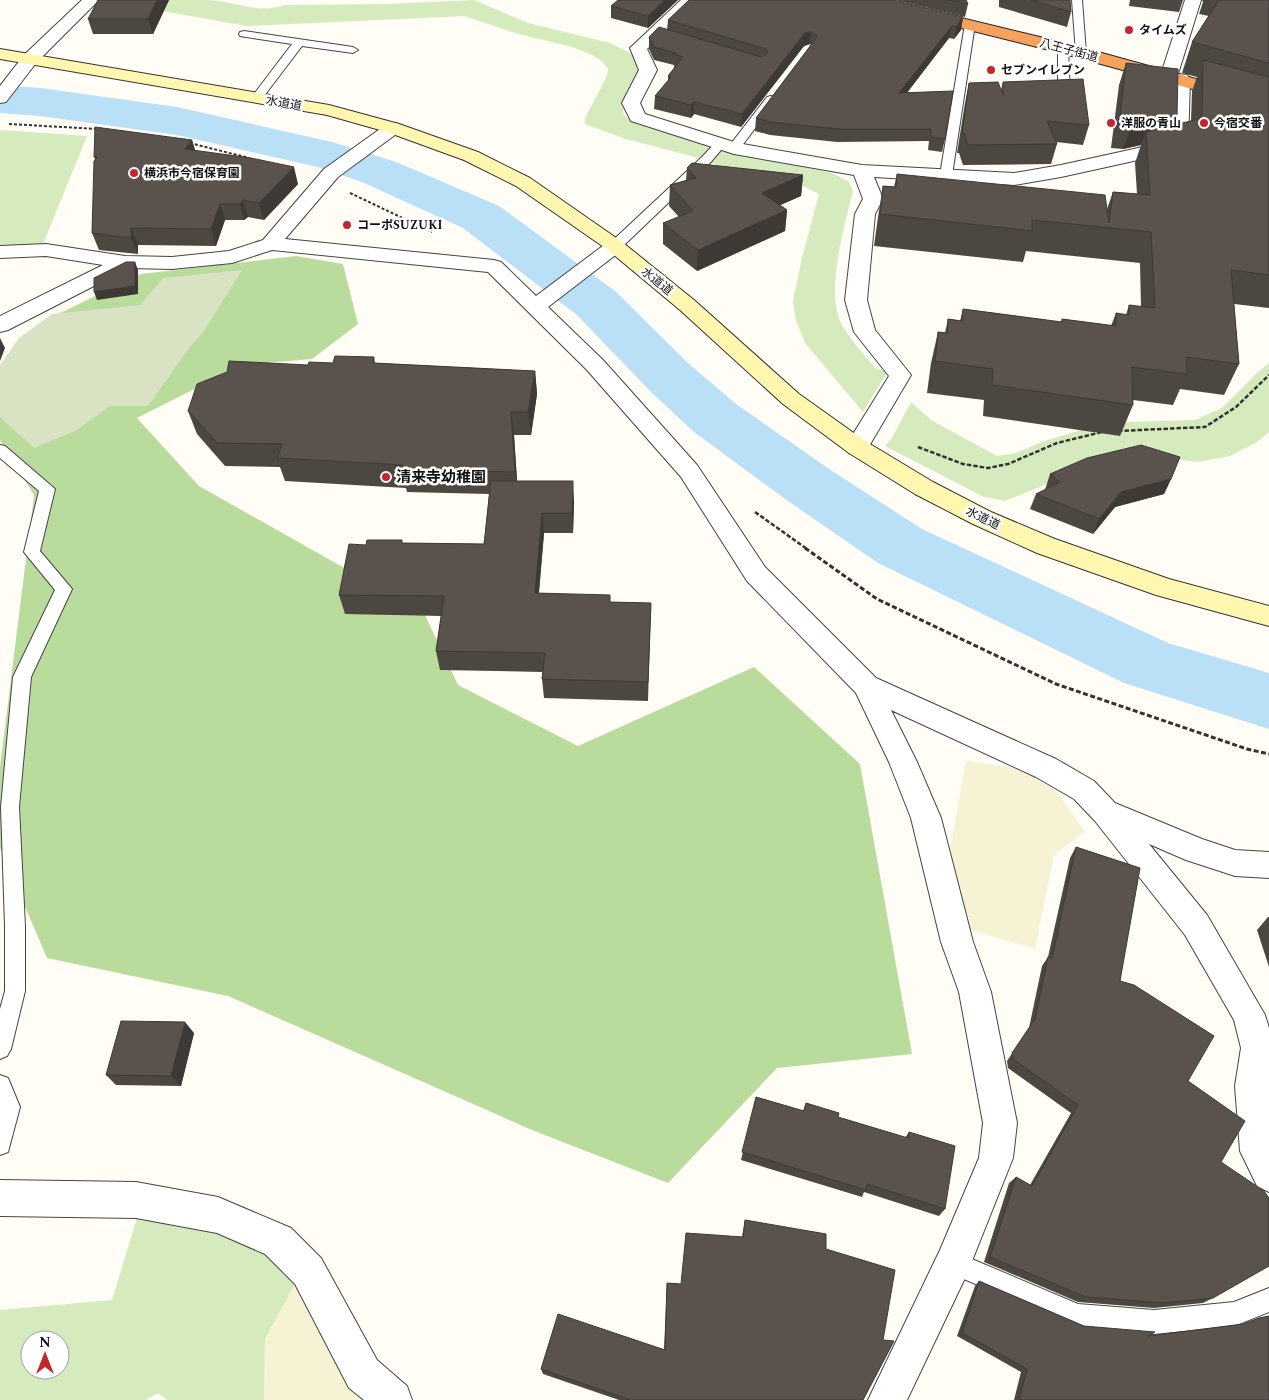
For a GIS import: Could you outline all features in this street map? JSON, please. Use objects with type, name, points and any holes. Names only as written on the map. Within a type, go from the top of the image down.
[{"type":"highway","name":"八王子街道","points":[[867,0],[1063,48],[1269,105]]},
{"type":"street","points":[[5,92],[30,59],[91,0]]},
{"type":"street","points":[[691,0],[638,48],[648,70],[631,103],[637,117],[723,147],[862,171],[1014,179],[1061,171],[1179,145],[1175,78],[1196,4]]},
{"type":"street","name":"水道道","points":[[0,54],[329,110],[384,134],[471,156],[523,182],[608,252],[687,305],[791,399],[856,447],[924,488],[982,518],[1046,546],[1165,588],[1269,616]]},
{"type":"street","points":[[270,244],[327,177],[384,134]]},
{"type":"street","points":[[856,447],[900,375],[865,332],[856,300],[865,214],[873,199],[862,171]]},
{"type":"street","points":[[0,252],[46,250],[125,262],[172,263],[232,257],[270,244],[494,266],[595,365],[689,471],[756,574],[866,686],[903,762],[926,818],[956,942],[975,992],[1000,1123],[996,1158],[953,1263],[888,1400]]},
{"type":"street","points":[[535,307],[608,252]]},
{"type":"street","points":[[2,323],[125,262]]},
{"type":"street","points":[[866,686],[1046,768],[1084,790],[1105,812],[1196,925],[1249,1015],[1258,1048],[1252,1086],[1257,1151],[1269,1174]]},
{"type":"street","points":[[1105,812],[1197,851],[1235,862],[1269,864]]},
{"type":"street","points":[[0,1198],[136,1200],[218,1215],[278,1240],[308,1271],[363,1374],[393,1400]]},
{"type":"lane","points":[[1077,0],[1081,53]]},
{"type":"lane","points":[[946,175],[970,24]]},
{"type":"lane","points":[[244,34],[353,50]]},
{"type":"lane","points":[[653,34],[670,39]]},
{"type":"lane","points":[[257,98],[299,42]]},
{"type":"lane","points":[[1063,48],[1064,95]]},
{"type":"lane","points":[[608,252],[706,160],[723,147],[780,87]]},
{"type":"lane","points":[[0,450],[47,489],[32,552],[64,589],[22,677],[10,807],[15,926],[15,991],[0,1049]]},
{"type":"lane","points":[[0,1086],[9,1107],[0,1144]]},
{"type":"lane","points":[[953,1263],[1078,1316],[1154,1322],[1234,1314],[1269,1300]]},
{"type":"path","points":[[9,124],[106,129]]},
{"type":"path","points":[[187,142],[250,158]]},
{"type":"path","points":[[327,177],[436,233]]},
{"type":"path","points":[[1112,431],[1206,427],[1236,407],[1269,375]]},
{"type":"path","points":[[869,427],[892,438],[951,458],[963,464],[988,468],[1008,464],[1056,443],[1103,432]]},
{"type":"path","points":[[751,509],[878,598],[1056,684],[1247,749],[1269,754]]},
{"type":"shaded area","points":[[966,761],[1022,769],[1058,793],[1085,832],[1054,855],[1035,949],[961,927],[946,871]]},
{"type":"shaded area","points":[[295,1284],[368,1400],[264,1400],[265,1339]]},
{"type":"green space","points":[[209,0],[247,7],[265,8],[285,5],[388,4],[474,0],[528,23],[610,43],[630,53],[643,71],[623,109],[623,114],[630,120],[704,143],[716,149],[832,173],[849,182],[853,191],[838,257],[835,294],[837,309],[841,323],[862,352],[876,369],[888,371],[863,412],[805,343],[796,320],[793,301],[819,194],[805,187],[717,165],[706,160],[626,139],[585,124],[585,118],[607,76],[608,69],[602,61],[590,54],[572,47],[515,33],[464,16],[247,26],[106,1]]},
{"type":"green space","points":[[0,130],[87,136],[43,244],[0,246]]},
{"type":"green space","points":[[296,256],[343,264],[358,324],[312,359],[242,365],[137,418],[199,486],[424,613],[458,685],[578,746],[754,667],[860,764],[912,1054],[777,1068],[668,1183],[532,1130],[228,996],[47,958],[0,848],[0,767],[34,495],[0,440],[0,375],[48,319],[141,274]]},
{"type":"green space","points":[[242,270],[202,334],[192,344],[148,406],[110,406],[75,431],[34,448],[0,417],[0,365],[19,338],[52,314],[140,305],[163,278]]},
{"type":"green space","points":[[1269,363],[1269,432],[1257,442],[1230,456],[1198,462],[1138,454],[1116,456],[1005,501],[984,497],[885,446],[892,438],[911,402],[931,420],[997,456],[1016,453],[1044,441],[1091,427],[1128,422],[1195,420],[1222,408]]},
{"type":"green space","points":[[137,1218],[220,1231],[266,1252],[295,1284],[265,1339],[264,1400],[167,1400],[158,1393],[146,1400],[0,1400],[0,1310],[112,1300]]},
{"type":"building","points":[[98,0],[157,0],[148,19],[88,19]]},
{"type":"building","points":[[618,0],[665,0],[648,16],[611,6]]},
{"type":"building","points":[[689,0],[893,0],[963,17],[956,27],[952,26],[899,93],[953,91],[945,139],[931,137],[931,129],[839,129],[771,122],[756,118],[817,37],[811,32],[805,33],[742,114],[694,102],[691,105],[655,96],[671,77],[668,76],[683,57],[654,47],[649,37],[659,27],[761,57],[768,53],[766,49],[668,20]]},
{"type":"building","points":[[949,0],[966,0],[968,4]]},
{"type":"building","points":[[1031,0],[1070,0],[1071,12]]},
{"type":"building","points":[[1219,0],[1269,0],[1269,63],[1192,42]]},
{"type":"building","points":[[1203,60],[1269,77],[1269,275],[1231,270],[1239,364],[1186,357],[1187,374],[1132,367],[1133,405],[992,385],[993,369],[935,361],[938,332],[947,333],[948,319],[962,321],[963,309],[1062,322],[1062,319],[1116,326],[1116,313],[1129,315],[1129,305],[1155,308],[1151,232],[1032,220],[1032,231],[880,214],[883,186],[896,187],[897,174],[1105,195],[1109,223],[1113,192],[1150,195],[1146,132],[1199,119],[1202,114]]},
{"type":"building","points":[[1126,63],[1178,69],[1177,117],[1131,127],[1119,125]]},
{"type":"building","points":[[1083,79],[1089,125],[1047,121],[1057,144],[968,145],[964,133],[962,133],[969,83],[998,82],[1003,95],[1003,82]]},
{"type":"building","points":[[95,127],[192,140],[185,149],[251,158],[294,167],[259,203],[243,200],[240,204],[220,204],[211,229],[131,228],[131,238],[92,233],[94,161],[97,157],[94,157]]},
{"type":"building","points":[[692,163],[803,175],[762,193],[787,210],[698,250],[663,223],[693,211],[670,185],[696,178],[687,168]]},
{"type":"building","points":[[126,262],[135,262],[135,286],[94,292],[94,278]]},
{"type":"building","points":[[335,356],[374,357],[373,363],[535,371],[528,412],[511,412],[515,472],[402,469],[403,465],[277,458],[282,444],[217,443],[188,411],[197,384],[227,372],[229,361],[308,365],[309,362],[333,363]]},
{"type":"building","points":[[1141,445],[1180,457],[1171,479],[1121,492],[1099,519],[1036,494],[1060,482],[1050,474],[1087,458]]},
{"type":"building","points":[[491,481],[573,481],[572,513],[542,513],[535,593],[610,595],[610,602],[651,603],[648,682],[542,679],[545,653],[436,651],[444,596],[339,595],[349,544],[366,545],[367,540],[402,540],[402,543],[484,544]]},
{"type":"building","points":[[1076,847],[1140,868],[1120,981],[1134,985],[1214,1036],[1188,1081],[1245,1121],[1221,1162],[1264,1191],[1269,1198],[1269,1266],[1213,1298],[1163,1303],[1086,1297],[990,1257],[1016,1177],[1032,1186],[1078,1105],[1014,1060],[1012,1053],[1035,1019],[1048,957],[1052,958]]},
{"type":"building","points":[[121,1021],[185,1022],[171,1076],[106,1075]]},
{"type":"building","points":[[756,1097],[804,1111],[806,1103],[839,1113],[838,1117],[908,1138],[909,1132],[955,1146],[945,1209],[867,1184],[866,1190],[742,1152]]},
{"type":"building","points":[[745,1220],[826,1234],[826,1249],[895,1270],[883,1340],[894,1341],[863,1400],[630,1400],[541,1369],[558,1314],[665,1350],[667,1283],[681,1284],[686,1233],[743,1237]]},
{"type":"building","points":[[979,1281],[1084,1326],[1155,1332],[1148,1336],[1243,1324],[1269,1316],[1269,1400],[1019,1400],[1027,1369],[962,1333]]},
{"type":"waterway","points":[[0,99],[40,102],[177,121],[332,156],[379,172],[481,217],[596,303],[670,378],[715,418],[810,486],[900,546],[1148,664],[1269,701]]},
{"type":"place","name":"タイムズ","points":[[1129,30]]},
{"type":"place","name":"セブンイレブン","points":[[991,70]]},
{"type":"place","name":"洋服の青山","points":[[1111,123]]},
{"type":"place","name":"今宿交番","points":[[1204,123]]},
{"type":"place","name":"横浜市今宿保育園","points":[[134,173]]},
{"type":"place","name":"コーポSUZUKI","points":[[347,225]]},
{"type":"place","name":"清来寺幼稚園","points":[[386,477]]}]
